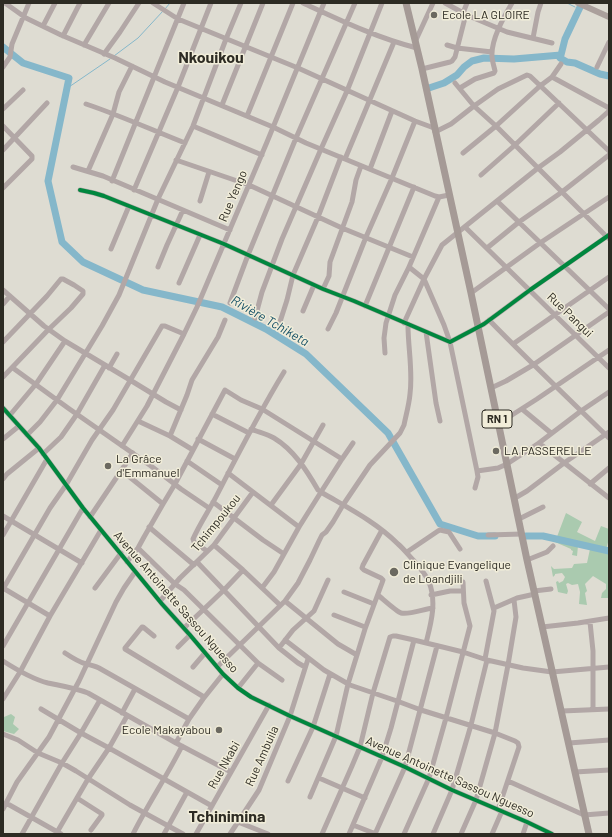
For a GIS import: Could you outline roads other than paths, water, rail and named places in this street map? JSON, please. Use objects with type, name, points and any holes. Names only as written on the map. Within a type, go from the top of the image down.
[{"type":"highway","name":"RN 1","points":[[406,3],[458,232],[542,627],[589,834]]},
{"type":"main road","points":[[578,3],[609,17]]},
{"type":"street","points":[[5,3],[24,16],[63,36],[154,77],[321,149],[414,187],[439,197],[449,195]]},
{"type":"street","points":[[3,67],[9,60],[12,44],[29,3]]},
{"type":"street","points":[[43,26],[55,3]]},
{"type":"street","points":[[63,36],[80,3]]},
{"type":"street","points":[[84,45],[109,3]]},
{"type":"street","points":[[104,54],[139,3]]},
{"type":"street","points":[[153,3],[178,18],[298,68],[435,130],[451,124],[498,89],[525,76],[530,76],[609,151]]},
{"type":"street","points":[[112,181],[184,3]]},
{"type":"street","points":[[134,190],[178,87],[211,3]]},
{"type":"street","points":[[27,435],[40,422],[57,400],[119,295],[158,199],[193,126],[241,3]]},
{"type":"street","points":[[222,106],[263,3]]},
{"type":"street","points":[[247,116],[292,3]]},
{"type":"street","points":[[303,3],[369,33],[394,42],[416,45],[433,3]]},
{"type":"street","name":"Rue Yengo","points":[[122,446],[153,394],[184,334],[262,155],[324,3]]},
{"type":"street","points":[[230,302],[296,138],[355,3]]},
{"type":"street","points":[[255,318],[271,266],[347,91],[382,3]]},
{"type":"street","points":[[445,3],[507,32],[552,43]]},
{"type":"street","points":[[422,69],[450,62],[455,57],[467,3]]},
{"type":"street","points":[[460,88],[476,79],[494,73],[492,52],[494,41],[498,28],[512,3]]},
{"type":"street","points":[[533,38],[541,3]]},
{"type":"street","points":[[278,328],[293,275],[394,42]]},
{"type":"street","points":[[597,67],[609,42]]},
{"type":"street","points":[[446,46],[492,52]]},
{"type":"street","points":[[463,153],[552,77],[561,64]]},
{"type":"street","points":[[88,171],[132,66]]},
{"type":"street","points":[[552,77],[609,108]]},
{"type":"street","points":[[80,190],[99,194],[224,244],[323,289],[450,342],[478,328],[564,266],[608,237],[474,106],[456,83]]},
{"type":"street","points":[[3,109],[23,90]]},
{"type":"street","points":[[3,150],[47,103]]},
{"type":"street","points":[[481,175],[559,103]]},
{"type":"street","points":[[86,104],[185,143]]},
{"type":"street","points":[[370,169],[392,111]]},
{"type":"street","points":[[217,668],[285,601],[298,583],[318,541],[333,522],[370,465],[400,433],[404,425],[411,393],[411,368],[406,324],[424,279],[442,245],[609,111]]},
{"type":"street","points":[[328,329],[332,324],[366,237],[415,121]]},
{"type":"street","points":[[3,126],[32,154],[32,157],[3,188]]},
{"type":"street","points":[[193,126],[262,155]]},
{"type":"street","points":[[487,248],[519,222],[562,192],[609,154]]},
{"type":"street","points":[[176,160],[249,185],[342,228],[413,257]]},
{"type":"street","points":[[323,289],[329,276],[330,262],[352,202],[356,180],[362,166]]},
{"type":"street","points":[[73,167],[88,171],[158,199],[230,230]]},
{"type":"street","points":[[200,201],[209,172]]},
{"type":"street","points":[[365,306],[414,187]]},
{"type":"street","points":[[385,353],[384,338],[397,290],[409,267],[439,197]]},
{"type":"street","points":[[471,293],[540,243],[609,197]]},
{"type":"street","points":[[491,388],[533,365],[609,310],[497,201]]},
{"type":"street","points":[[111,249],[129,206]]},
{"type":"street","points":[[158,267],[183,210]]},
{"type":"street","name":"Rue Pangui","points":[[465,226],[609,368]]},
{"type":"street","points":[[179,283],[200,235]]},
{"type":"street","points":[[409,267],[424,279],[450,342],[477,471],[478,477],[475,488]]},
{"type":"street","points":[[513,344],[609,278]]},
{"type":"street","points":[[3,342],[47,296],[61,279],[82,289],[83,294],[71,308],[3,377]]},
{"type":"street","points":[[303,310],[314,285]]},
{"type":"street","points":[[3,290],[48,330],[65,342],[181,410]]},
{"type":"street","points":[[3,304],[10,296]]},
{"type":"street","points":[[170,436],[192,380],[218,337],[225,320]]},
{"type":"street","points":[[489,320],[533,365],[608,435],[564,462],[527,491],[514,498]]},
{"type":"street","points":[[50,616],[3,588],[50,508],[113,410],[162,326],[184,334]]},
{"type":"street","points":[[426,332],[440,421]]},
{"type":"street","points":[[10,415],[36,384],[65,342]]},
{"type":"street","points":[[498,424],[609,350]]},
{"type":"street","points":[[43,454],[61,436],[77,414],[107,366],[117,354]]},
{"type":"street","points":[[13,368],[209,508]]},
{"type":"street","points":[[207,552],[194,542],[193,539],[250,431],[284,372]]},
{"type":"street","points":[[127,562],[138,548],[175,484],[198,439],[226,390],[241,400],[291,426],[342,459]]},
{"type":"street","points":[[477,471],[498,468],[507,464],[539,443],[609,392]]},
{"type":"street","name":"Avenue Antoinette Sassou Nguesso","points":[[3,408],[43,454],[90,517],[135,572],[217,668],[238,688],[251,697],[313,727],[552,834]]},
{"type":"street","points":[[522,409],[551,434]]},
{"type":"street","points":[[212,414],[250,431],[268,436],[281,443],[301,464],[318,490],[362,516],[382,530],[407,552],[428,580],[433,608],[426,643]]},
{"type":"street","points":[[138,421],[170,436],[193,450]]},
{"type":"street","points":[[271,505],[301,464],[323,425]]},
{"type":"street","points":[[3,439],[19,426]]},
{"type":"street","points":[[198,439],[235,459]]},
{"type":"street","points":[[262,588],[274,572],[299,527],[353,443]]},
{"type":"street","points":[[539,443],[609,498]]},
{"type":"street","points":[[3,479],[38,448]]},
{"type":"street","points":[[90,517],[133,453]]},
{"type":"street","points":[[3,535],[47,459]]},
{"type":"street","points":[[188,461],[222,485]]},
{"type":"street","points":[[590,484],[609,468]]},
{"type":"street","points":[[122,470],[163,504]]},
{"type":"street","points":[[228,473],[299,527]]},
{"type":"street","name":"Tchimpoukou","points":[[160,601],[214,544],[253,492]]},
{"type":"street","points":[[213,502],[284,554]]},
{"type":"street","points":[[519,519],[543,507]]},
{"type":"street","points":[[3,646],[83,508]]},
{"type":"street","points":[[3,516],[82,563]]},
{"type":"street","points":[[149,527],[195,563],[224,590],[279,648],[305,667]]},
{"type":"street","points":[[3,699],[101,530]]},
{"type":"street","points":[[310,797],[336,736],[348,684],[365,627],[383,580],[362,568],[362,565],[382,530]]},
{"type":"street","points":[[407,552],[440,530],[449,532],[460,549]]},
{"type":"street","points":[[488,534],[522,534]]},
{"type":"street","points":[[214,544],[280,605]]},
{"type":"street","points":[[528,560],[547,552],[553,546]]},
{"type":"street","points":[[138,548],[175,584],[184,590],[258,663],[282,680]]},
{"type":"street","points":[[95,588],[120,553]]},
{"type":"street","points":[[184,628],[243,570]]},
{"type":"street","points":[[3,809],[18,782],[49,737],[87,664],[116,602],[135,572]]},
{"type":"street","points":[[279,648],[314,611],[328,580]]},
{"type":"street","points":[[433,834],[452,790],[471,725],[486,660],[494,608],[486,581]]},
{"type":"street","points":[[404,834],[429,778],[470,624],[465,606],[463,582]]},
{"type":"street","points":[[494,608],[535,592],[551,589]]},
{"type":"street","points":[[431,595],[450,591],[463,591]]},
{"type":"street","points":[[344,592],[374,604]]},
{"type":"street","points":[[378,595],[400,612],[411,613],[423,609],[433,608]]},
{"type":"street","points":[[461,834],[476,800],[495,733],[516,617],[514,600]]},
{"type":"street","points":[[285,601],[338,644],[357,655]]},
{"type":"street","points":[[334,615],[365,627]]},
{"type":"street","points":[[542,627],[590,622],[609,618]]},
{"type":"street","points":[[590,622],[594,668],[593,710]]},
{"type":"street","points":[[154,636],[142,627],[125,649],[204,697]]},
{"type":"street","points":[[178,647],[190,635]]},
{"type":"street","points":[[322,834],[360,747],[373,693],[390,637],[396,636],[414,640],[508,665],[552,672],[609,667]]},
{"type":"street","points":[[285,640],[330,674],[348,684],[421,710],[495,733],[518,743],[519,747],[492,834]]},
{"type":"street","points":[[349,834],[382,757],[414,640]]},
{"type":"street","points":[[353,825],[376,834],[405,767],[437,646]]},
{"type":"street","points":[[65,653],[99,668],[189,720]]},
{"type":"street","points":[[193,667],[205,653]]},
{"type":"street","name":"Rue Ambuila","points":[[230,834],[259,790],[290,716],[308,658]]},
{"type":"street","points":[[3,661],[33,678],[48,683],[75,688],[88,693],[176,743],[231,772]]},
{"type":"street","points":[[238,688],[258,663]]},
{"type":"street","points":[[176,743],[204,697],[223,674]]},
{"type":"street","points":[[288,781],[313,727],[330,674]]},
{"type":"street","points":[[122,713],[135,689]]},
{"type":"street","points":[[22,834],[100,700]]},
{"type":"street","name":"Rue Nkabi","points":[[196,834],[269,705]]},
{"type":"street","points":[[41,709],[212,806]]},
{"type":"street","points":[[562,711],[609,709]]},
{"type":"street","points":[[6,803],[58,833],[88,779],[128,716]]},
{"type":"street","points":[[3,734],[18,740],[38,753],[62,763],[183,834]]},
{"type":"street","points":[[569,743],[609,740]]},
{"type":"street","points":[[133,834],[144,812],[165,779],[182,746]]},
{"type":"street","points":[[576,772],[609,770]]},
{"type":"street","points":[[319,778],[365,798]]},
{"type":"street","points":[[508,781],[584,815],[609,812]]},
{"type":"street","points":[[164,834],[187,792]]},
{"type":"street","points":[[77,798],[102,814],[91,830]]},
{"type":"street","points":[[238,822],[268,834]]},
{"type":"street","points":[[523,834],[527,822]]},
{"type":"waterway","points":[[165,9],[170,3]]},
{"type":"waterway","points":[[567,3],[575,7]]},
{"type":"waterway","points":[[561,55],[565,39],[582,3]]},
{"type":"waterway","points":[[114,56],[138,38],[163,11]]},
{"type":"waterway","name":"Rivière Tchiketa","points":[[3,47],[23,63],[69,78],[48,181],[62,242],[83,262],[143,290],[222,307],[266,329],[306,354],[388,433],[440,524],[478,536],[495,536]]},
{"type":"waterway","points":[[429,88],[444,83],[457,75],[472,61],[484,58],[514,59],[561,55],[560,58],[567,62],[575,63],[600,74],[609,76]]},
{"type":"waterway","points":[[66,89],[110,59]]},
{"type":"waterway","name":"Rivière Tchiketa","points":[[526,536],[543,536],[609,551]]},
{"type":"place","name":"Ecole LA GLOIRE","points":[[434,15]]},
{"type":"place","name":"LA PASSERELLE","points":[[496,451]]},
{"type":"place","name":"La Grâce d'Emmanuel","points":[[108,466]]},
{"type":"place","name":"Clinique Evangelique de Loandjili","points":[[394,572]]},
{"type":"place","name":"Ecole Makayabou","points":[[219,730]]},
{"type":"district","name":"Nkouikou","points":[[211,58]]},
{"type":"district","name":"Tchinimina","points":[[227,817]]}]
